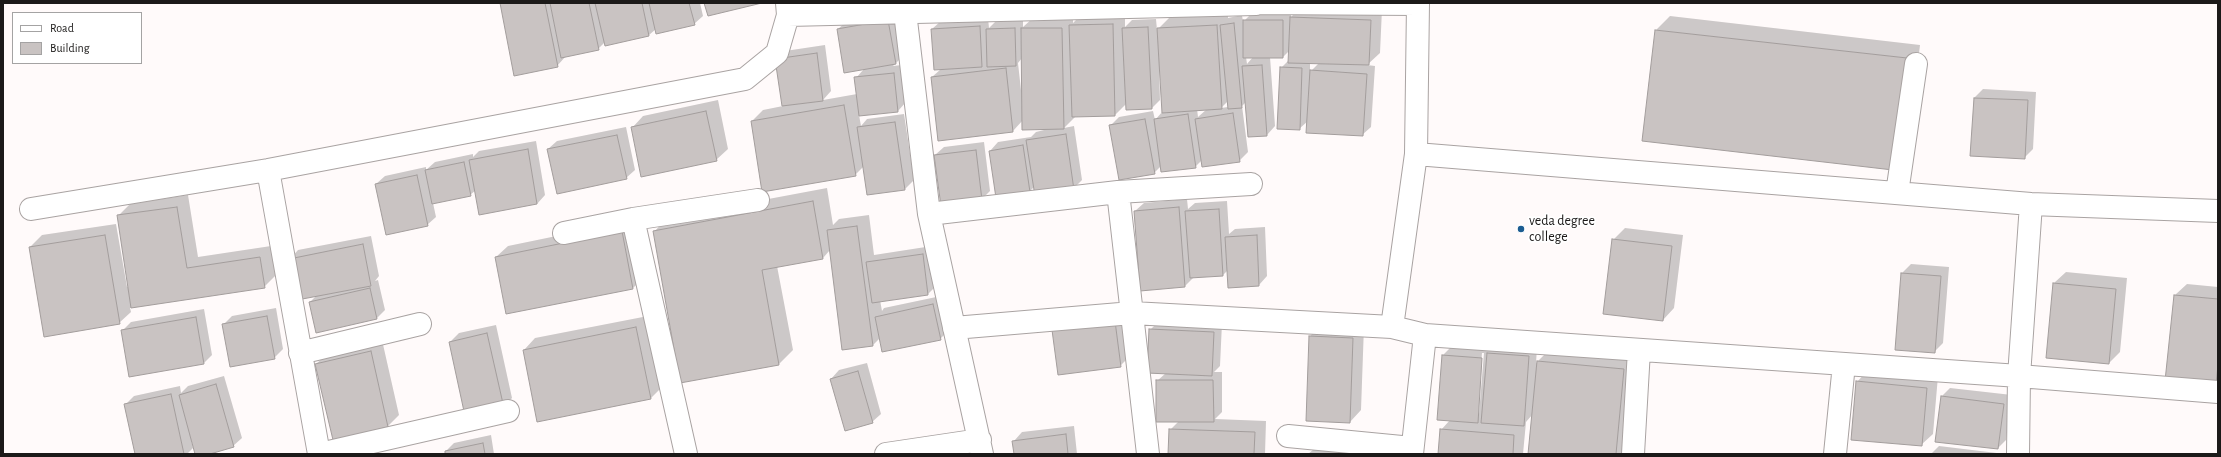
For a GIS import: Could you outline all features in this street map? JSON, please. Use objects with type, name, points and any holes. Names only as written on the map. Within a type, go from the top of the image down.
[{"type":"street","points":[[31,210],[268,170],[745,79],[777,52],[788,9],[905,12],[1256,3],[1418,4],[1416,154],[1392,327]]},
{"type":"street","points":[[886,454],[981,447],[929,214],[905,12]]},
{"type":"street","points":[[1897,194],[1916,64]]},
{"type":"street","points":[[1416,154],[2031,204],[2218,211]]},
{"type":"street","points":[[268,170],[319,454],[508,411]]},
{"type":"street","points":[[929,214],[1118,192],[1251,184]]},
{"type":"street","points":[[1118,192],[1148,454]]},
{"type":"street","points":[[564,233],[633,219],[758,200]]},
{"type":"street","points":[[2018,454],[2019,376],[2031,204]]},
{"type":"street","points":[[633,219],[686,454]]},
{"type":"street","points":[[954,328],[1132,313],[1392,327],[1425,335],[2019,376],[2218,392]]},
{"type":"street","points":[[300,353],[420,324]]},
{"type":"street","points":[[1288,436],[1412,451],[1425,335]]},
{"type":"street","points":[[1633,454],[1639,350]]},
{"type":"street","points":[[1835,454],[1844,364]]},
{"type":"building","points":[[500,3],[545,3],[558,67],[514,76]]},
{"type":"building","points":[[550,3],[589,3],[599,50],[561,58]]},
{"type":"building","points":[[595,3],[642,3],[649,36],[605,46]]},
{"type":"building","points":[[649,3],[689,3],[695,25],[656,34]]},
{"type":"building","points":[[704,3],[762,3],[708,16]]},
{"type":"building","points":[[1290,17],[1371,20],[1369,65],[1288,63]]},
{"type":"building","points":[[888,20],[896,64],[844,73],[837,29]]},
{"type":"building","points":[[1243,20],[1283,20],[1283,58],[1243,58]]},
{"type":"building","points":[[1234,23],[1242,108],[1228,109],[1220,25]]},
{"type":"building","points":[[1113,24],[1115,116],[1072,117],[1069,25]]},
{"type":"building","points":[[1217,25],[1222,109],[1162,113],[1157,28]]},
{"type":"building","points":[[980,26],[982,67],[934,70],[931,29]]},
{"type":"building","points":[[1148,27],[1152,109],[1126,110],[1122,28]]},
{"type":"building","points":[[1015,28],[1016,66],[987,67],[986,29]]},
{"type":"building","points":[[1021,28],[1062,28],[1064,129],[1022,130]]},
{"type":"building","points":[[1655,30],[1907,58],[1893,170],[1642,141]]},
{"type":"building","points":[[817,53],[823,101],[782,106],[775,59]]},
{"type":"building","points":[[1262,65],[1267,136],[1248,137],[1242,66]]},
{"type":"building","points":[[1280,67],[1302,68],[1300,130],[1277,129]]},
{"type":"building","points":[[1006,68],[1013,132],[938,141],[931,77]]},
{"type":"building","points":[[1310,70],[1367,74],[1363,136],[1306,133]]},
{"type":"building","points":[[894,73],[898,112],[859,116],[854,77]]},
{"type":"building","points":[[1974,98],[2028,100],[2025,159],[1970,156]]},
{"type":"building","points":[[844,105],[856,176],[762,192],[751,121]]},
{"type":"building","points":[[706,111],[717,161],[641,177],[631,127]]},
{"type":"building","points":[[1233,113],[1240,162],[1202,167],[1195,119]]},
{"type":"building","points":[[1188,114],[1196,168],[1161,172],[1154,119]]},
{"type":"building","points":[[1145,119],[1155,174],[1119,180],[1109,125]]},
{"type":"building","points":[[895,122],[905,190],[867,195],[857,127]]},
{"type":"building","points":[[1066,134],[1074,190],[1035,196],[1026,140]]},
{"type":"building","points":[[617,135],[627,179],[557,194],[547,149]]},
{"type":"building","points":[[1023,145],[1030,192],[996,198],[989,151]]},
{"type":"building","points":[[528,149],[537,204],[479,215],[469,160]]},
{"type":"building","points":[[976,150],[982,200],[941,206],[934,155]]},
{"type":"building","points":[[464,162],[471,196],[432,204],[425,170]]},
{"type":"building","points":[[417,175],[428,226],[386,235],[375,184]]},
{"type":"building","points":[[813,201],[823,259],[762,270],[779,365],[680,383],[653,231]]},
{"type":"building","points":[[177,207],[187,268],[260,257],[265,288],[131,308],[117,215]]},
{"type":"building","points":[[1179,207],[1185,287],[1140,291],[1134,211]]},
{"type":"building","points":[[1219,209],[1223,276],[1190,278],[1185,211]]},
{"type":"building","points":[[857,226],[873,346],[842,350],[827,230]]},
{"type":"building","points":[[622,231],[633,289],[506,314],[495,257]]},
{"type":"building","points":[[105,235],[120,324],[44,337],[29,247]]},
{"type":"building","points":[[1257,235],[1259,286],[1228,288],[1225,237]]},
{"type":"building","points":[[1612,239],[1672,246],[1663,321],[1603,314]]},
{"type":"building","points":[[363,244],[371,286],[297,300],[289,259]]},
{"type":"building","points":[[923,254],[928,295],[872,303],[866,262]]},
{"type":"building","points":[[1901,273],[1941,276],[1935,353],[1895,350]]},
{"type":"building","points":[[2053,283],[2116,289],[2109,364],[2046,358]]},
{"type":"building","points":[[370,288],[377,319],[316,333],[309,302]]},
{"type":"building","points":[[2174,295],[2218,299],[2218,364],[2216,386],[2165,381]]},
{"type":"building","points":[[933,304],[941,340],[882,352],[875,317]]},
{"type":"building","points":[[267,316],[275,359],[230,367],[222,324]]},
{"type":"building","points":[[196,317],[204,364],[129,377],[121,330]]},
{"type":"building","points":[[1115,321],[1121,367],[1058,375],[1052,330]]},
{"type":"building","points":[[636,327],[651,399],[537,422],[523,350]]},
{"type":"building","points":[[1149,329],[1214,332],[1212,376],[1147,373]]},
{"type":"building","points":[[487,333],[504,408],[465,416],[449,342]]},
{"type":"building","points":[[1309,336],[1353,338],[1350,423],[1306,421]]},
{"type":"building","points":[[371,351],[388,427],[333,440],[315,364]]},
{"type":"building","points":[[1487,353],[1529,356],[1524,426],[1481,423]]},
{"type":"building","points":[[1442,355],[1482,358],[1478,423],[1437,420]]},
{"type":"building","points":[[1537,361],[1624,369],[1616,454],[1528,454]]},
{"type":"building","points":[[858,371],[873,423],[845,431],[830,379]]},
{"type":"building","points":[[1156,380],[1213,380],[1214,422],[1156,422]]},
{"type":"building","points":[[1856,381],[1927,388],[1922,446],[1851,440]]},
{"type":"building","points":[[216,384],[234,447],[210,454],[195,454],[179,395]]},
{"type":"building","points":[[171,394],[184,454],[135,454],[124,404]]},
{"type":"building","points":[[1941,396],[2004,404],[1998,449],[1935,442]]},
{"type":"building","points":[[1169,429],[1255,432],[1254,454],[1168,454]]},
{"type":"building","points":[[1440,429],[1514,435],[1513,454],[1438,454]]},
{"type":"building","points":[[1066,434],[1068,454],[1014,454],[1012,441]]},
{"type":"building","points":[[483,443],[485,454],[445,454],[445,451]]},
{"type":"place","name":"veda degree college","points":[[1521,229]]}]
